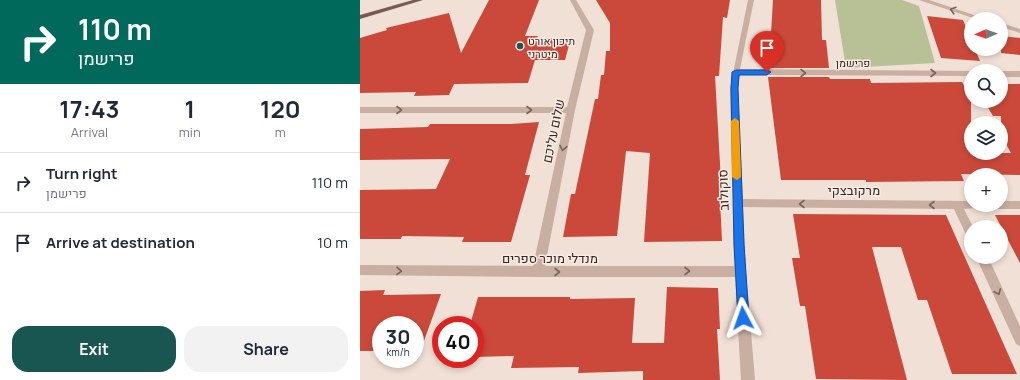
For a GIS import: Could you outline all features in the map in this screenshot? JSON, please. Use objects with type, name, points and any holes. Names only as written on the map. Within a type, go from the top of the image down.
[{"type":"main road","points":[[360,17],[420,0]]},
{"type":"street","name":"שלום עליכם","points":[[538,272],[571,110],[590,30],[573,0]]},
{"type":"street","name":"סוקולוב","points":[[748,380],[740,271],[734,88],[751,0]]},
{"type":"street","points":[[922,0],[964,13]]},
{"type":"street","points":[[1008,27],[1020,31]]},
{"type":"street","name":"פרישמן","points":[[736,72],[964,73]]},
{"type":"street","points":[[1008,74],[1020,74]]},
{"type":"street","points":[[360,110],[571,110]]},
{"type":"street","name":"מרקובצקי","points":[[738,203],[964,205]]},
{"type":"street","points":[[958,205],[965,220]]},
{"type":"street","points":[[1008,205],[1020,205]]},
{"type":"street","points":[[985,264],[1020,340]]},
{"type":"street","name":"מנדלי מוכר ספרים","points":[[360,270],[538,272],[740,271]]},
{"type":"green space","points":[[835,0],[902,0],[919,6],[935,63],[846,68]]},
{"type":"building","points":[[489,0],[539,0],[525,36],[538,36],[537,38],[571,38],[565,60],[535,60],[528,83],[454,84],[449,95],[414,96],[416,92],[360,93],[360,38],[387,30],[386,28],[449,13],[461,53]]},
{"type":"building","points":[[596,0],[730,0],[727,18],[723,17],[719,76],[715,76],[722,199],[720,199],[722,241],[644,242],[650,153],[626,151],[617,236],[563,237],[571,194],[575,194],[595,99],[598,99],[601,75],[604,75],[606,51],[610,51],[610,23]]},
{"type":"building","points":[[773,0],[821,0],[822,40],[826,40],[829,68],[769,68]]},
{"type":"building","points":[[927,16],[963,20],[964,56],[978,56],[980,61],[941,58]]},
{"type":"building","points":[[1008,37],[1020,38],[1020,55],[1008,54]]},
{"type":"building","points":[[768,77],[870,79],[871,83],[962,82],[964,86],[964,108],[971,108],[971,116],[964,116],[964,160],[1008,160],[1008,153],[1011,153],[1008,148],[1008,116],[993,116],[988,108],[1008,108],[1008,84],[1020,84],[1020,175],[1008,175],[1008,168],[964,168],[964,174],[961,174],[964,181],[866,182],[866,180],[781,180]]},
{"type":"building","points":[[539,122],[525,175],[530,175],[511,242],[462,242],[464,237],[402,236],[401,239],[360,239],[360,190],[436,189],[450,159],[360,160],[360,129],[428,127],[430,124],[511,124]]},
{"type":"building","points":[[793,214],[946,215],[964,255],[964,264],[968,264],[1017,374],[952,374],[927,300],[918,300],[901,247],[872,247],[907,380],[816,379],[805,306],[800,306],[792,258],[800,258]]},
{"type":"building","points":[[995,215],[1020,215],[1020,263],[1008,240],[1008,220],[998,220]]},
{"type":"building","points":[[667,287],[718,288],[720,329],[717,329],[720,380],[643,380],[643,371],[578,373],[579,367],[511,368],[514,356],[484,357],[484,316],[473,316],[478,297],[570,297],[570,299],[635,298],[632,343],[664,343]]},
{"type":"building","points":[[385,290],[383,295],[441,294],[424,341],[424,316],[372,316],[372,351],[360,351],[360,291]]},
{"type":"slow traffic","points":[[735,121],[737,177]]},
{"type":"place","name":"תיכון אורט מיטרני","points":[[520,46]]},
{"type":"route","points":[[743,318],[734,88],[736,72],[767,72]]}]
